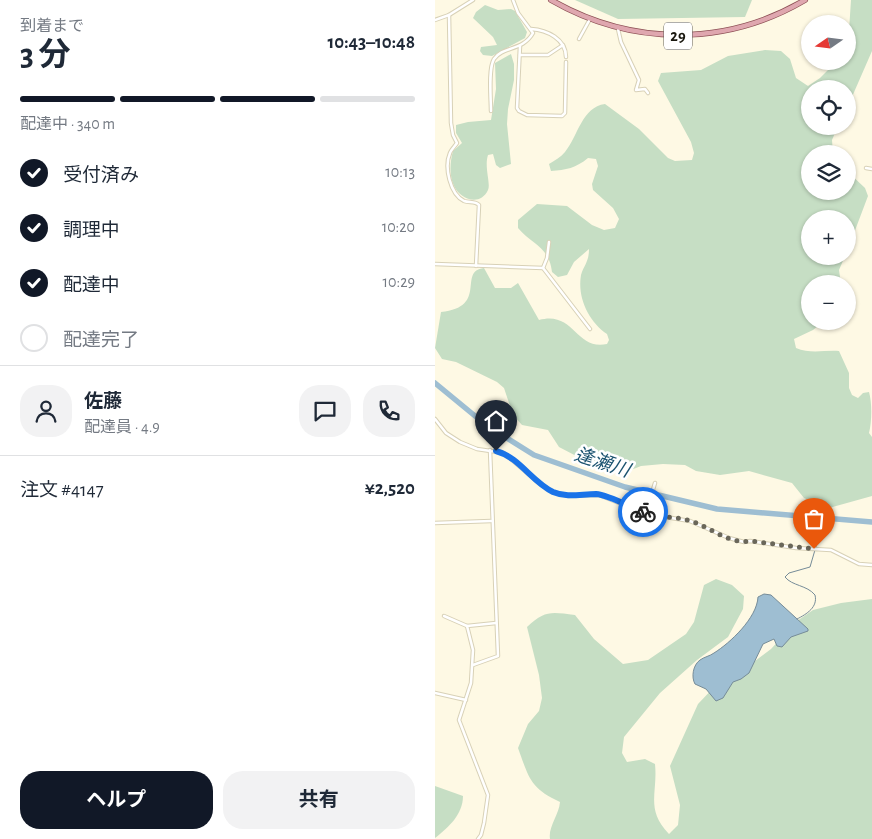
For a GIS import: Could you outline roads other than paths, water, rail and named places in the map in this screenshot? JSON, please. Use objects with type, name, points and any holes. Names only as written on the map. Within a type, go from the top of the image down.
[{"type":"main road","name":"29","points":[[551,0],[590,20],[618,28],[669,36],[712,34],[760,22],[805,0]]},
{"type":"street","points":[[435,20],[449,15],[473,0]]},
{"type":"street","points":[[491,111],[491,68],[494,60],[499,54],[529,41],[533,33],[518,13],[513,0]]},
{"type":"street","points":[[449,15],[451,124],[457,144],[450,152],[448,166],[455,193],[463,200],[478,203],[479,205],[476,266]]},
{"type":"street","points":[[579,39],[590,20]]},
{"type":"street","points":[[618,28],[621,42],[639,80],[636,90],[645,89],[648,93]]},
{"type":"street","points":[[531,29],[558,38],[563,45],[566,57]]},
{"type":"street","points":[[520,54],[548,55],[563,45]]},
{"type":"street","points":[[520,46],[517,108],[519,112],[527,115],[562,116],[565,113],[566,62]]},
{"type":"street","points":[[866,168],[872,168]]},
{"type":"street","points":[[543,268],[549,242]]},
{"type":"street","points":[[435,264],[543,268]]},
{"type":"street","points":[[543,268],[590,329]]},
{"type":"street","points":[[435,419],[441,428],[452,437],[477,449],[504,454],[540,484],[553,492],[569,496],[599,495],[645,513],[690,521],[729,538],[744,542],[750,541],[796,548],[831,550],[859,564],[872,566]]},
{"type":"street","points":[[473,665],[498,656],[491,520],[490,450]]},
{"type":"street","points":[[645,513],[655,482]]},
{"type":"street","points":[[435,523],[491,520]]},
{"type":"street","points":[[444,616],[467,626],[496,623]]},
{"type":"street","points":[[467,626],[472,641],[473,665],[471,687],[459,720],[488,798],[484,823],[478,839]]},
{"type":"street","points":[[435,693],[466,700]]},
{"type":"water","points":[[764,594],[771,595],[808,631],[791,637],[782,647],[777,646],[774,639],[763,644],[749,673],[733,682],[723,698],[716,701],[706,689],[695,684],[693,678],[694,668],[700,660],[720,649],[742,629],[753,613],[758,597]]},
{"type":"waterway","name":"逢瀬川","points":[[435,383],[486,425],[534,455],[625,487],[717,509],[872,522]]},
{"type":"waterway","points":[[797,619],[813,607],[815,595],[808,589],[785,577],[789,573],[810,567],[824,519]]}]
